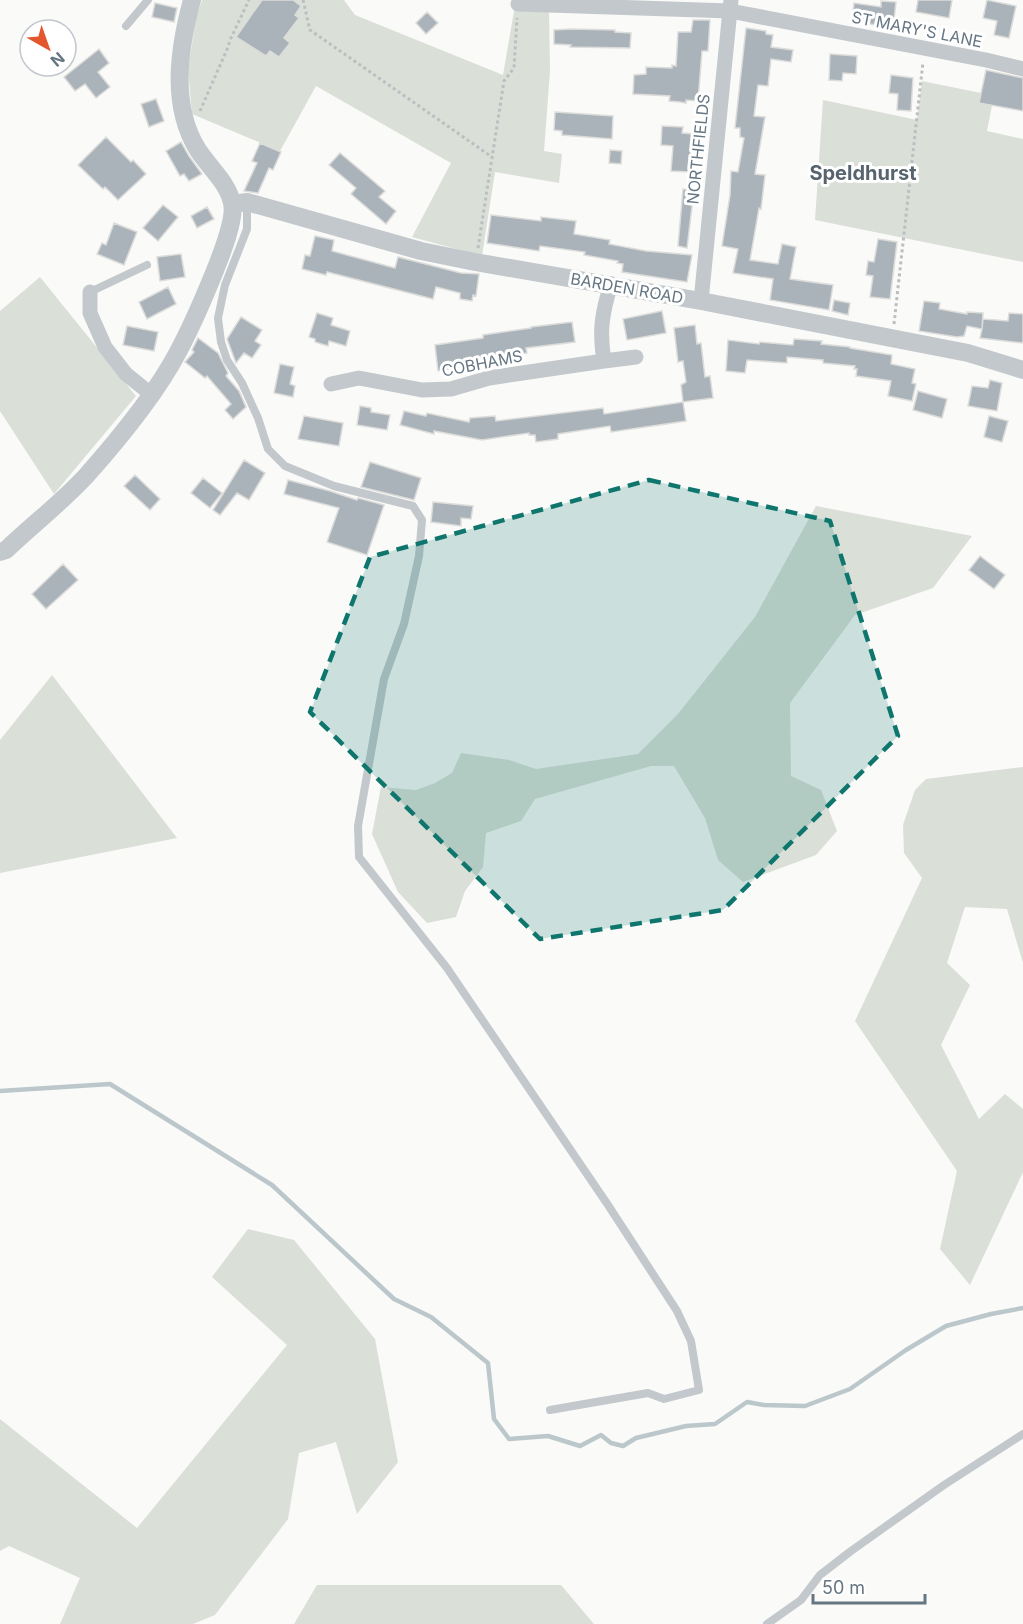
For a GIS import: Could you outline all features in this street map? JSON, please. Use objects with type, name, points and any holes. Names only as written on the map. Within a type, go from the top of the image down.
[{"type":"street","points":[[0,552],[6,550],[85,477],[152,395],[178,353],[203,301],[240,203],[198,150],[190,134],[183,107],[178,70],[192,0]]},
{"type":"street","name":"ST MARY'S LANE","points":[[518,4],[730,6],[1023,69]]},
{"type":"street","name":"NORTHFIELDS","points":[[701,301],[730,6]]},
{"type":"street","name":"BARDEN ROAD","points":[[240,203],[475,262],[611,284],[893,338],[968,353],[1023,370]]},
{"type":"street","points":[[604,361],[600,340],[602,312],[611,284]]},
{"type":"street","points":[[90,292],[90,313],[105,347],[126,374],[152,395]]},
{"type":"street","name":"COBHAMS","points":[[331,384],[359,378],[422,390],[451,389],[489,378],[636,357]]},
{"type":"lane","points":[[126,26],[148,0]]},
{"type":"lane","points":[[240,203],[247,229],[225,285],[218,318],[220,342],[227,360],[243,383],[268,449],[285,466],[325,482],[413,506],[422,520],[419,556],[404,624],[384,679],[358,826],[359,857],[447,968],[615,1215],[677,1311],[691,1341],[699,1390],[664,1399],[648,1393],[550,1410]]},
{"type":"lane","points":[[90,292],[147,265]]},
{"type":"lane","points":[[767,1624],[801,1600],[820,1575],[851,1551],[944,1485],[1023,1434]]},
{"type":"path","points":[[190,134],[249,0]]},
{"type":"path","points":[[303,0],[310,30],[492,157]]},
{"type":"path","points":[[475,262],[504,81],[514,68],[518,4]]},
{"type":"path","points":[[893,338],[920,76],[925,49]]},
{"type":"highlighted area","points":[[649,480],[830,521],[898,736],[723,910],[540,939],[310,712],[370,557]]},
{"type":"shaded area","points":[[202,0],[344,0],[355,15],[503,75],[514,11],[549,11],[550,71],[544,151],[562,154],[559,183],[495,172],[482,256],[412,237],[451,163],[316,86],[280,151],[192,114],[188,70],[196,18]]},
{"type":"shaded area","points":[[922,81],[981,93],[979,103],[992,105],[987,131],[1023,139],[1023,262],[815,220],[823,100],[917,120]]},
{"type":"shaded area","points":[[40,277],[136,396],[54,494],[0,411],[0,311]]},
{"type":"shaded area","points":[[816,506],[972,536],[933,588],[855,615],[790,703],[791,776],[821,790],[837,831],[816,855],[743,882],[718,860],[705,818],[674,766],[651,766],[535,799],[521,821],[486,833],[483,867],[465,891],[456,917],[427,923],[398,892],[372,834],[381,787],[416,790],[435,783],[452,773],[461,753],[509,760],[536,769],[638,754],[678,714],[755,617]]},
{"type":"shaded area","points":[[52,675],[177,838],[0,873],[0,740]]},
{"type":"shaded area","points":[[1023,767],[1023,963],[1007,909],[965,907],[947,963],[970,985],[941,1045],[979,1119],[1005,1094],[1023,1109],[1023,1172],[970,1285],[940,1249],[957,1171],[855,1021],[922,878],[904,853],[903,825],[915,790],[926,779]]},
{"type":"shaded area","points":[[248,1229],[294,1240],[375,1339],[398,1462],[357,1514],[336,1442],[299,1453],[288,1519],[215,1615],[193,1624],[60,1624],[80,1578],[9,1546],[0,1551],[0,1419],[137,1528],[287,1345],[212,1277]]},
{"type":"shaded area","points":[[317,1585],[561,1585],[594,1624],[294,1624]]},
{"type":"building","points":[[262,0],[293,0],[301,6],[295,15],[299,18],[284,38],[290,43],[279,57],[270,51],[266,56],[236,37]]},
{"type":"building","points":[[918,0],[952,0],[949,18],[916,12]]},
{"type":"building","points":[[987,0],[1016,6],[1009,38],[994,35],[997,21],[983,18]]},
{"type":"building","points":[[881,1],[896,2],[893,29],[876,28],[877,25],[852,22],[854,3],[881,7]]},
{"type":"building","points":[[155,3],[177,8],[174,22],[152,17]]},
{"type":"building","points":[[427,12],[438,23],[426,34],[416,23]]},
{"type":"building","points":[[693,20],[710,20],[708,51],[702,51],[698,101],[686,100],[686,103],[669,101],[670,96],[633,94],[634,75],[646,74],[646,67],[672,68],[672,65],[676,66],[678,32],[691,32]]},
{"type":"building","points":[[746,28],[766,31],[766,34],[773,35],[771,47],[793,50],[791,62],[771,59],[768,86],[758,85],[754,116],[765,117],[755,174],[765,175],[761,209],[759,208],[750,260],[778,264],[782,244],[796,247],[790,279],[833,285],[829,310],[770,300],[773,279],[733,273],[738,249],[722,246],[730,195],[731,171],[738,172],[744,138],[740,137],[740,128],[735,128]]},
{"type":"building","points":[[554,30],[615,30],[615,32],[631,33],[630,48],[570,47],[571,45],[554,44]]},
{"type":"building","points":[[99,49],[109,63],[98,72],[110,87],[96,98],[85,84],[75,91],[65,78],[78,78],[78,66]]},
{"type":"building","points":[[830,54],[857,56],[856,74],[843,73],[842,81],[829,80]]},
{"type":"building","points":[[986,70],[1023,78],[1023,111],[979,103]]},
{"type":"building","points":[[891,75],[913,78],[911,111],[897,110],[898,94],[889,93]]},
{"type":"building","points":[[156,99],[164,121],[149,127],[141,104]]},
{"type":"building","points":[[555,112],[613,116],[612,139],[562,135],[562,131],[554,130]]},
{"type":"building","points":[[662,126],[683,127],[682,133],[693,134],[690,172],[671,171],[673,146],[661,145]]},
{"type":"building","points":[[106,137],[146,174],[118,200],[78,165]]},
{"type":"building","points":[[181,142],[202,174],[189,181],[184,174],[180,176],[166,151]]},
{"type":"building","points":[[260,143],[281,152],[273,170],[269,168],[258,193],[244,191],[257,163],[252,161]]},
{"type":"building","points":[[610,150],[622,151],[621,164],[609,163]]},
{"type":"building","points":[[340,153],[385,191],[379,197],[396,211],[386,224],[351,194],[356,188],[329,165]]},
{"type":"building","points":[[683,189],[694,190],[687,248],[678,246]]},
{"type":"building","points":[[163,205],[178,217],[158,241],[143,228]]},
{"type":"building","points":[[207,207],[214,219],[197,228],[191,216]]},
{"type":"building","points":[[491,215],[541,221],[541,217],[576,221],[574,234],[610,240],[609,244],[646,251],[692,255],[687,282],[622,272],[623,264],[617,263],[618,261],[584,255],[585,252],[540,246],[539,251],[487,243]]},
{"type":"building","points":[[114,223],[137,232],[124,265],[97,254],[102,243],[106,245]]},
{"type":"building","points":[[315,236],[334,240],[332,251],[395,268],[398,257],[461,273],[479,274],[476,296],[473,295],[472,301],[460,299],[460,293],[436,287],[433,299],[327,272],[326,275],[302,269],[305,255],[310,256]]},
{"type":"building","points":[[878,239],[897,242],[890,299],[870,297],[873,276],[866,275],[868,261],[874,262]]},
{"type":"building","points":[[181,254],[185,277],[160,281],[157,257]]},
{"type":"building","points":[[168,287],[176,304],[147,319],[139,302]]},
{"type":"building","points":[[834,300],[850,303],[848,315],[832,311]]},
{"type":"building","points":[[924,301],[940,303],[939,309],[967,314],[967,312],[983,313],[982,329],[967,326],[964,336],[957,337],[919,331]]},
{"type":"building","points":[[662,311],[666,333],[627,340],[623,319]]},
{"type":"building","points":[[317,313],[333,318],[331,325],[350,331],[346,346],[329,341],[328,346],[315,342],[315,339],[309,337]]},
{"type":"building","points":[[1009,313],[1023,314],[1023,343],[980,338],[983,319],[1008,321]]},
{"type":"building","points":[[241,317],[262,330],[255,341],[261,345],[252,358],[244,353],[236,363],[227,339]]},
{"type":"building","points":[[572,322],[575,342],[526,348],[527,353],[449,365],[450,369],[438,371],[435,345],[483,338],[483,335]]},
{"type":"building","points":[[695,325],[697,344],[701,343],[705,377],[710,376],[713,398],[683,402],[681,385],[686,382],[683,361],[678,362],[674,328]]},
{"type":"building","points":[[127,326],[158,332],[154,351],[123,345]]},
{"type":"building","points":[[198,338],[218,353],[228,373],[226,376],[239,391],[246,407],[233,419],[225,410],[231,404],[207,376],[205,378],[185,362],[194,352],[192,350]]},
{"type":"building","points":[[794,339],[822,341],[821,344],[892,355],[891,364],[915,369],[912,383],[916,384],[912,401],[888,396],[891,381],[856,376],[855,366],[823,363],[823,360],[787,357],[787,363],[747,360],[745,373],[726,371],[728,340],[793,345]]},
{"type":"building","points":[[280,364],[294,367],[290,384],[295,386],[293,397],[274,393]]},
{"type":"building","points":[[990,380],[1002,383],[997,411],[968,406],[972,386],[988,388]]},
{"type":"building","points":[[918,391],[947,399],[942,418],[913,410]]},
{"type":"building","points":[[683,402],[686,421],[611,432],[610,426],[558,434],[558,439],[536,442],[535,435],[529,435],[529,433],[482,440],[434,431],[434,434],[400,425],[404,411],[426,416],[427,413],[469,422],[470,418],[495,416],[496,421],[603,408],[604,414]]},
{"type":"building","points":[[360,406],[371,408],[371,412],[390,415],[387,430],[357,425]]},
{"type":"building","points":[[304,416],[343,423],[339,446],[298,439]]},
{"type":"building","points":[[989,416],[1008,421],[1002,442],[984,437]]},
{"type":"building","points":[[244,460],[265,473],[249,500],[237,493],[220,515],[213,510]]},
{"type":"building","points":[[370,462],[421,478],[414,500],[361,487]]},
{"type":"building","points":[[135,475],[160,499],[150,510],[124,486]]},
{"type":"building","points":[[203,478],[222,493],[210,508],[191,493]]},
{"type":"building","points":[[288,480],[357,500],[358,498],[384,505],[367,555],[327,542],[339,508],[284,494]]},
{"type":"building","points":[[433,502],[473,506],[471,519],[461,518],[461,526],[431,522]]},
{"type":"building","points":[[980,556],[1005,575],[994,589],[969,570]]},
{"type":"building","points":[[63,564],[78,580],[46,609],[32,594]]},
{"type":"waterway","points":[[0,1091],[110,1084],[272,1185],[394,1299],[431,1317],[488,1363],[494,1419],[509,1439],[548,1436],[580,1446],[601,1435],[611,1443],[623,1446],[636,1438],[686,1426],[715,1424],[747,1402],[764,1405],[805,1406],[850,1389],[906,1350],[946,1326],[1023,1308]]},
{"type":"district","name":"Speldhurst","points":[[863,173]]}]
